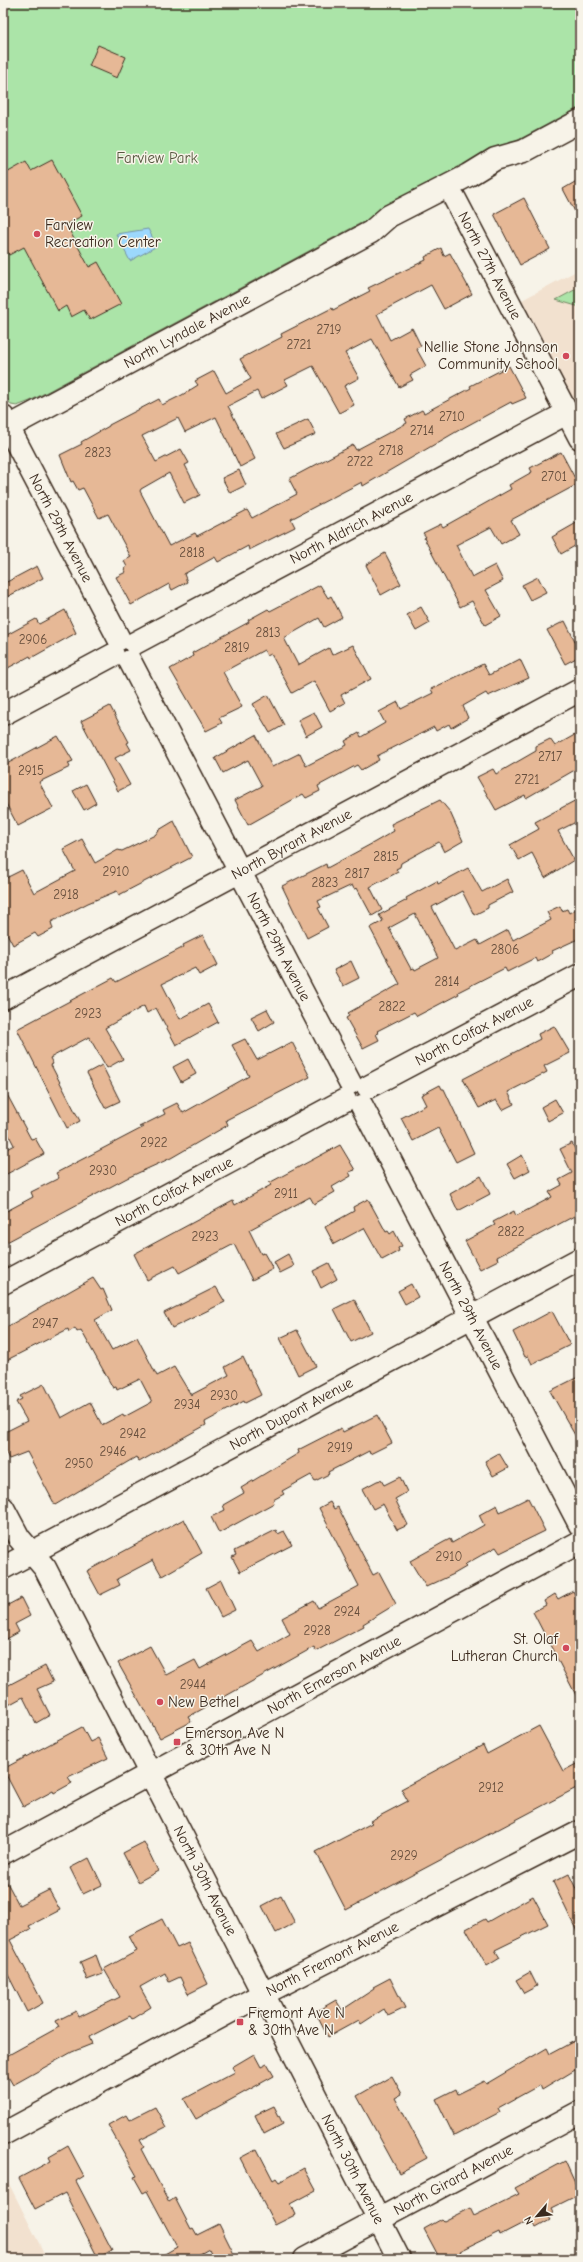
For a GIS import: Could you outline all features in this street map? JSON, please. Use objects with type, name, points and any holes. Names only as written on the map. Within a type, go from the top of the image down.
[{"type":"street","name":"North Lyndale Avenue","points":[[5,425],[371,232],[389,216],[496,160],[524,151],[580,121]]},
{"type":"street","name":"North Lyndale Avenue","points":[[371,232],[405,225],[455,200],[503,171],[524,151]]},
{"type":"street","name":"North 27th Avenue","points":[[455,200],[580,438]]},
{"type":"street","name":"North Aldrich Avenue","points":[[3,714],[567,413]]},
{"type":"street","name":"North 29th Avenue","points":[[5,425],[124,649],[580,1525]]},
{"type":"street","name":"North Byrant Avenue","points":[[3,998],[580,690]]},
{"type":"street","name":"North Colfax Avenue","points":[[3,1283],[580,975]]},
{"type":"street","name":"North Dupont Avenue","points":[[3,1568],[580,1259]]},
{"type":"street","name":"North 30th Avenue","points":[[3,1508],[19,1538],[45,1568],[398,2259]]},
{"type":"street","name":"North Emerson Avenue","points":[[3,1853],[580,1542]]},
{"type":"street","name":"North Fremont Avenue","points":[[3,2134],[263,1994],[580,1832]]},
{"type":"street","name":"North Girard Avenue","points":[[305,2259],[580,2112]]},
{"type":"shaded area","name":"Nellie Stone Johnson Community School","points":[[580,269],[580,412],[522,300]]},
{"type":"shaded area","points":[[3,2172],[47,2259],[3,2259]]},
{"type":"green space","name":"Farview Park","points":[[3,3],[580,3],[580,107],[492,154],[478,164],[361,223],[30,401],[17,406],[11,405],[3,391]]},
{"type":"green space","points":[[580,287],[580,307],[556,300]]},
{"type":"water","points":[[148,229],[157,246],[130,261],[116,234]]},
{"type":"building","points":[[98,45],[126,57],[117,78],[89,66]]},
{"type":"building","name":"Farview Recreation Center","points":[[52,160],[82,216],[66,224],[89,267],[98,262],[121,304],[90,320],[84,310],[71,317],[66,306],[58,311],[24,247],[9,255],[3,243],[3,175],[26,162],[31,171]]},
{"type":"building","points":[[580,179],[580,221],[563,189]]},
{"type":"building","points":[[524,198],[550,249],[520,265],[494,214]]},
{"type":"building","points":[[441,248],[444,256],[450,253],[472,294],[444,309],[431,285],[377,314],[390,340],[412,328],[421,346],[416,348],[426,366],[410,375],[413,380],[399,387],[372,339],[345,353],[359,378],[344,386],[354,405],[339,413],[313,366],[285,380],[288,385],[261,399],[257,391],[228,406],[255,459],[240,467],[216,417],[185,432],[178,418],[142,436],[156,462],[181,449],[189,463],[185,465],[200,495],[184,503],[169,473],[141,489],[140,491],[169,546],[195,533],[197,536],[247,510],[252,518],[297,494],[289,479],[353,445],[356,450],[407,423],[405,419],[422,410],[424,413],[471,388],[470,386],[509,366],[526,398],[512,404],[511,402],[363,486],[362,482],[291,519],[295,527],[249,550],[248,546],[218,562],[215,557],[184,574],[187,582],[172,590],[169,584],[131,605],[116,577],[126,572],[124,569],[127,567],[124,561],[131,557],[108,514],[99,518],[83,488],[78,490],[73,481],[71,482],[60,455],[82,444],[81,442],[109,425],[159,399],[162,405],[182,395],[198,385],[195,381],[214,371],[226,393],[251,379],[240,359],[282,337],[281,334],[332,308],[333,310],[370,291],[368,288],[426,260],[425,257]]},
{"type":"building","points":[[308,419],[316,434],[284,448],[276,434]]},
{"type":"building","points":[[561,452],[578,484],[511,520],[519,534],[501,544],[491,527],[456,545],[472,577],[495,565],[503,581],[486,590],[501,616],[485,625],[472,601],[460,607],[424,538],[426,537],[423,533],[441,524],[443,527],[511,489],[509,485],[532,472],[530,468]]},
{"type":"building","points":[[239,470],[246,485],[230,493],[222,478]]},
{"type":"building","points":[[580,521],[580,543],[561,554],[552,537]]},
{"type":"building","points":[[385,553],[401,584],[381,595],[366,565]]},
{"type":"building","points":[[37,566],[43,578],[3,599],[3,584]]},
{"type":"building","points":[[538,577],[546,592],[530,600],[522,585]]},
{"type":"building","points":[[320,585],[328,598],[331,596],[342,617],[324,627],[319,618],[284,638],[298,665],[329,648],[332,655],[353,645],[371,679],[341,695],[345,703],[330,711],[314,681],[292,693],[271,654],[267,656],[264,650],[223,672],[242,707],[219,718],[222,723],[206,731],[170,669],[193,656],[192,653],[249,622],[248,620],[268,609],[270,611]]},
{"type":"building","points":[[421,607],[430,623],[416,631],[407,615]]},
{"type":"building","points":[[65,610],[76,633],[31,658],[30,656],[8,668],[3,658],[3,637],[36,619],[39,624]]},
{"type":"building","points":[[565,621],[580,651],[580,656],[565,664],[547,630]]},
{"type":"building","points":[[520,659],[529,678],[488,696],[486,693],[463,706],[468,718],[451,728],[449,724],[436,731],[434,727],[377,756],[379,760],[361,770],[357,765],[318,786],[320,791],[306,798],[303,794],[248,825],[235,800],[262,786],[248,760],[223,773],[215,758],[256,735],[272,767],[300,753],[306,766],[347,745],[345,741],[359,733],[361,737],[385,723],[379,712],[398,702],[401,709],[433,693],[431,689],[483,664],[489,675]]},
{"type":"building","points":[[268,695],[284,725],[270,733],[253,704]]},
{"type":"building","points":[[110,706],[129,742],[127,743],[131,750],[115,758],[130,785],[118,791],[81,721]]},
{"type":"building","points":[[314,712],[322,727],[306,736],[298,720]]},
{"type":"building","points":[[580,732],[580,767],[526,798],[525,795],[496,810],[477,777],[493,769],[496,774],[536,751],[536,746],[550,739],[555,746]]},
{"type":"building","points":[[58,736],[73,761],[68,763],[70,767],[39,782],[53,808],[18,826],[3,798],[3,766]]},
{"type":"building","points":[[86,784],[96,803],[84,810],[73,791]]},
{"type":"building","points":[[580,798],[580,820],[558,831],[574,860],[545,878],[532,853],[519,860],[510,845],[539,829],[535,822]]},
{"type":"building","points":[[440,800],[450,812],[463,841],[444,852],[439,842],[401,863],[400,867],[396,869],[398,872],[370,887],[382,910],[372,916],[357,888],[354,889],[352,885],[318,901],[321,907],[318,908],[328,927],[307,938],[282,886],[326,864],[327,868],[375,842],[394,831],[391,824]]},
{"type":"building","points":[[174,821],[192,857],[119,895],[117,891],[88,903],[51,922],[53,929],[38,937],[35,933],[13,945],[3,926],[3,881],[8,877],[22,870],[34,893],[75,871],[63,849],[82,839],[95,863],[118,850],[122,851],[155,835],[159,830]]},
{"type":"building","points":[[468,868],[482,892],[507,879],[513,892],[488,905],[488,908],[474,915],[462,891],[432,907],[455,951],[477,940],[480,945],[508,930],[513,940],[551,920],[547,912],[560,906],[562,911],[567,909],[569,913],[580,907],[580,938],[552,951],[553,953],[537,962],[535,958],[507,972],[505,968],[458,992],[459,994],[417,1016],[414,1012],[377,1031],[379,1033],[376,1034],[379,1040],[363,1048],[346,1018],[349,1016],[348,1013],[400,984],[370,928],[383,921],[379,915],[407,900],[406,898],[437,881],[438,884]],"holes":[[[415,914],[438,958],[415,970],[414,968],[411,969],[389,928]]]},
{"type":"building","points":[[203,935],[218,965],[199,975],[195,968],[162,984],[180,1019],[208,1004],[218,1022],[176,1045],[156,1008],[147,1013],[144,1006],[105,1028],[123,1059],[107,1068],[89,1037],[50,1058],[53,1064],[51,1065],[80,1121],[67,1128],[17,1029],[113,978],[116,982],[184,947],[183,945]]},
{"type":"building","points":[[351,961],[359,978],[343,986],[334,970]]},
{"type":"building","points":[[267,1009],[274,1022],[259,1031],[251,1017]]},
{"type":"building","points":[[554,1026],[570,1053],[544,1066],[547,1072],[508,1092],[514,1104],[502,1110],[496,1100],[479,1108],[463,1079],[540,1039],[538,1034]]},
{"type":"building","points":[[245,1039],[257,1060],[292,1042],[310,1077],[226,1120],[228,1125],[171,1158],[127,1178],[3,1244],[3,1213],[33,1197],[31,1192],[59,1178],[56,1173],[144,1127],[139,1127],[165,1114],[163,1110],[177,1103],[183,1113],[249,1076],[232,1045]]},
{"type":"building","points":[[188,1059],[196,1074],[181,1082],[173,1067]]},
{"type":"building","points":[[102,1065],[120,1101],[105,1108],[87,1073]]},
{"type":"building","points":[[440,1085],[442,1089],[444,1089],[474,1153],[456,1162],[438,1128],[413,1141],[401,1118],[426,1105],[421,1095]]},
{"type":"building","points":[[3,1087],[31,1139],[35,1138],[44,1154],[3,1176],[3,1151],[14,1145],[3,1124]]},
{"type":"building","points":[[555,1099],[563,1113],[548,1121],[541,1107]]},
{"type":"building","points":[[572,1143],[580,1159],[580,1213],[497,1257],[498,1260],[480,1269],[465,1241],[495,1225],[493,1222],[514,1211],[516,1216],[552,1197],[549,1192],[562,1185],[559,1180],[572,1173],[560,1149]]},
{"type":"building","points":[[340,1145],[355,1170],[349,1172],[351,1176],[332,1187],[335,1192],[314,1204],[310,1197],[249,1230],[261,1254],[264,1253],[273,1269],[252,1280],[234,1244],[179,1273],[175,1266],[147,1280],[134,1254],[233,1201],[235,1205],[271,1185],[269,1183]]},
{"type":"building","points":[[522,1155],[530,1170],[515,1178],[507,1164]]},
{"type":"building","points":[[481,1176],[490,1194],[458,1211],[450,1194]]},
{"type":"building","points":[[368,1199],[386,1232],[388,1231],[390,1234],[394,1231],[402,1246],[398,1248],[399,1251],[382,1260],[364,1228],[334,1244],[325,1227],[354,1211],[353,1207]]},
{"type":"building","points":[[288,1254],[294,1266],[280,1273],[274,1262]]},
{"type":"building","points":[[329,1263],[337,1279],[321,1288],[313,1271]]},
{"type":"building","points":[[93,1278],[101,1290],[103,1289],[112,1310],[95,1320],[112,1350],[137,1337],[157,1376],[174,1367],[191,1395],[229,1375],[225,1367],[243,1357],[261,1395],[245,1403],[244,1401],[205,1422],[206,1425],[139,1462],[136,1457],[55,1505],[27,1452],[9,1459],[3,1447],[3,1433],[27,1421],[16,1402],[22,1399],[20,1396],[44,1384],[61,1418],[90,1402],[102,1425],[123,1414],[124,1417],[152,1402],[140,1379],[117,1390],[116,1387],[113,1388],[81,1330],[77,1332],[75,1328],[69,1332],[68,1329],[3,1362],[3,1329]]},
{"type":"building","points":[[411,1284],[418,1297],[405,1304],[398,1291]]},
{"type":"building","points":[[216,1287],[225,1302],[172,1328],[164,1313]]},
{"type":"building","points":[[354,1299],[371,1332],[351,1342],[334,1309]]},
{"type":"building","points":[[552,1311],[570,1345],[532,1364],[528,1356],[525,1357],[513,1332]]},
{"type":"building","points":[[297,1330],[316,1366],[298,1375],[280,1338]]},
{"type":"building","points":[[580,1376],[580,1444],[550,1391]]},
{"type":"building","points":[[377,1415],[392,1443],[370,1454],[369,1451],[328,1472],[329,1474],[315,1481],[311,1475],[282,1491],[284,1494],[273,1500],[274,1503],[219,1533],[211,1517],[225,1510],[223,1505],[244,1493],[241,1488],[299,1453],[298,1450],[341,1428],[343,1432]]},
{"type":"building","points":[[499,1453],[508,1468],[493,1476],[485,1461]]},
{"type":"building","points":[[400,1477],[407,1492],[395,1499],[408,1525],[397,1530],[383,1504],[373,1509],[362,1489],[377,1481],[381,1480],[384,1485]]},
{"type":"building","points":[[528,1498],[545,1531],[500,1553],[496,1547],[464,1565],[466,1567],[454,1574],[426,1587],[410,1561],[450,1539],[452,1543],[484,1525],[479,1515],[497,1505],[500,1512]]},
{"type":"building","points":[[330,1502],[334,1509],[338,1507],[373,1575],[379,1572],[396,1604],[363,1624],[364,1626],[316,1651],[314,1647],[188,1717],[191,1722],[160,1738],[118,1663],[150,1646],[166,1675],[195,1660],[200,1669],[252,1641],[259,1652],[290,1634],[282,1618],[314,1601],[318,1608],[359,1586],[319,1508]]},
{"type":"building","points":[[184,1519],[202,1553],[162,1576],[153,1560],[117,1579],[120,1585],[100,1595],[87,1571]]},
{"type":"building","points":[[276,1530],[278,1534],[284,1531],[292,1545],[240,1572],[232,1557],[236,1555],[234,1551]]},
{"type":"building","points":[[221,1580],[235,1610],[221,1617],[206,1588]]},
{"type":"building","name":"St. Olaf Lutheran Church","points":[[573,1591],[580,1604],[580,1703],[533,1612],[546,1605],[544,1601],[555,1594],[558,1599]]},
{"type":"building","points":[[21,1598],[30,1616],[15,1624],[19,1632],[3,1641],[3,1601],[6,1606]]},
{"type":"building","points":[[45,1666],[53,1682],[37,1689],[50,1715],[36,1723],[23,1697],[3,1708],[3,1688]]},
{"type":"building","points":[[539,1726],[563,1771],[580,1762],[580,1786],[346,1910],[316,1852],[372,1823],[370,1821],[408,1801],[401,1789],[483,1745],[487,1754]]},
{"type":"building","points":[[82,1727],[90,1742],[98,1738],[108,1758],[68,1777],[72,1783],[23,1807],[3,1769]]},
{"type":"building","points":[[144,1842],[158,1871],[138,1882],[123,1853]]},
{"type":"building","points":[[89,1858],[102,1885],[83,1894],[70,1868]]},
{"type":"building","points":[[569,1874],[580,1897],[580,1938],[553,1882]]},
{"type":"building","points":[[3,1875],[19,1905],[49,1890],[60,1910],[29,1926],[31,1929],[10,1940],[43,2003],[27,2012],[3,1965]]},
{"type":"building","points":[[281,1896],[295,1923],[276,1933],[262,1906]]},
{"type":"building","points":[[533,1896],[548,1924],[495,1950],[500,1958],[487,1966],[466,1929],[485,1919],[487,1922]]},
{"type":"building","points":[[162,1919],[177,1948],[188,1943],[208,1984],[188,1994],[180,1977],[169,1982],[165,1973],[140,1987],[151,2007],[132,2019],[130,2016],[89,2037],[92,2044],[72,2052],[13,2085],[3,2068],[3,2058],[59,2027],[56,2021],[76,2011],[79,2017],[120,1997],[104,1969],[137,1951],[129,1936]]},
{"type":"building","points":[[96,1955],[103,1974],[87,1980],[80,1962]]},
{"type":"building","points":[[530,1972],[537,1986],[524,1993],[516,1980]]},
{"type":"building","points":[[390,1978],[405,2008],[388,2016],[384,2009],[361,2024],[359,2020],[328,2037],[315,2012],[336,2000],[342,2010],[374,1989],[373,1987]]},
{"type":"building","points":[[580,2038],[580,2067],[542,2090],[540,2085],[498,2108],[500,2112],[454,2136],[436,2099],[456,2089],[458,2094],[484,2081],[486,2084],[547,2048],[550,2054]]},
{"type":"building","points":[[254,2054],[261,2067],[267,2064],[274,2076],[196,2119],[184,2099],[235,2072],[232,2067]]},
{"type":"building","points":[[392,2076],[402,2094],[395,2098],[427,2158],[399,2173],[357,2096]]},
{"type":"building","points":[[274,2106],[283,2124],[264,2134],[255,2115]]},
{"type":"building","points":[[155,2107],[166,2127],[140,2140],[144,2147],[141,2149],[169,2202],[175,2198],[191,2229],[193,2228],[197,2235],[219,2224],[234,2254],[223,2259],[214,2259],[209,2249],[191,2259],[156,2259],[177,2247],[147,2191],[143,2193],[134,2177],[137,2176],[108,2125],[126,2115],[129,2120]]},
{"type":"building","points":[[68,2146],[84,2176],[76,2181],[112,2250],[98,2258],[65,2193],[35,2209],[19,2178],[51,2161],[49,2157]]},
{"type":"building","points":[[257,2149],[273,2180],[276,2178],[279,2182],[304,2168],[316,2190],[290,2204],[295,2215],[275,2225],[240,2158]]},
{"type":"building","points":[[565,2161],[580,2194],[552,2208],[554,2212],[547,2216],[550,2220],[536,2228],[531,2219],[500,2235],[499,2232],[460,2251],[461,2253],[449,2259],[440,2259],[424,2229],[442,2219],[444,2221],[470,2208],[474,2216],[519,2194],[515,2188]]},
{"type":"place","name":"Farview Recreation Center","points":[[37,234]]},
{"type":"place","name":"Nellie Stone Johnson Community School","points":[[566,356]]},
{"type":"place","name":"St. Olaf Lutheran Church","points":[[566,1648]]},
{"type":"place","name":"New Bethel","points":[[160,1702]]},
{"type":"place","name":"Emerson Ave N & 30th Ave N","points":[[177,1742]]},
{"type":"place","name":"Fremont Ave N & 30th Ave N","points":[[240,2022]]}]
